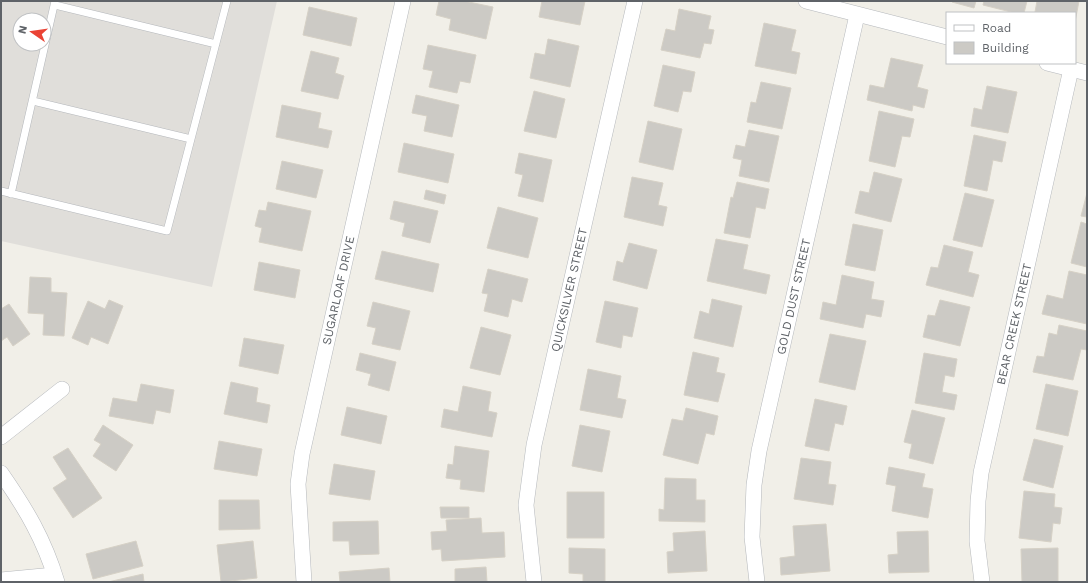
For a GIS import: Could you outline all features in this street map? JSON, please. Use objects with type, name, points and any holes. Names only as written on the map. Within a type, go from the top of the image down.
[{"type":"street","name":"SUGARLOAF DRIVE","points":[[304,582],[298,484],[302,454],[403,1]]},
{"type":"street","name":"QUICKSILVER STREET","points":[[534,582],[526,504],[531,460],[635,1]]},
{"type":"street","points":[[806,1],[946,37]]},
{"type":"street","name":"GOLD DUST STREET","points":[[757,582],[752,537],[754,485],[759,451],[857,14]]},
{"type":"street","points":[[1051,64],[1087,73]]},
{"type":"street","name":"BEAR CREEK STREET","points":[[982,582],[977,541],[978,501],[981,473],[1071,69]]},
{"type":"street","points":[[1,438],[62,388]]},
{"type":"street","points":[[1,473],[34,524],[43,542],[56,578],[1,580]]},
{"type":"lane","points":[[1,191],[167,231],[227,1]]},
{"type":"lane","points":[[11,194],[55,3],[216,44]]},
{"type":"lane","points":[[33,101],[191,139]]},
{"type":"shaded area","points":[[1,1],[277,1],[212,287],[1,241]]},
{"type":"building","points":[[439,1],[464,1],[493,7],[486,39],[449,30],[451,19],[436,15]]},
{"type":"building","points":[[542,1],[585,1],[580,25],[539,17]]},
{"type":"building","points":[[952,1],[976,1],[974,8]]},
{"type":"building","points":[[984,1],[1027,1],[1024,12],[1011,12],[983,5]]},
{"type":"building","points":[[1037,1],[1079,1],[1076,17],[1076,12],[1035,12]]},
{"type":"building","points":[[309,7],[357,18],[351,46],[303,35]]},
{"type":"building","points":[[679,9],[711,16],[708,29],[714,30],[711,44],[704,43],[700,58],[661,50],[666,29],[675,31]]},
{"type":"building","points":[[764,23],[796,30],[791,51],[800,53],[796,74],[755,66]]},
{"type":"building","points":[[548,39],[579,46],[570,87],[530,78],[535,53],[545,55]]},
{"type":"building","points":[[428,45],[476,55],[470,83],[460,81],[457,93],[429,87],[433,71],[423,69]]},
{"type":"building","points":[[311,51],[339,58],[335,73],[344,76],[338,99],[301,91]]},
{"type":"building","points":[[891,58],[923,65],[917,87],[928,90],[924,108],[913,105],[912,111],[867,100],[870,85],[884,88]]},
{"type":"building","points":[[663,65],[695,72],[691,92],[683,91],[678,112],[654,106]]},
{"type":"building","points":[[761,82],[791,88],[782,129],[747,122],[751,102],[756,103]]},
{"type":"building","points":[[987,86],[1017,92],[1008,133],[971,126],[974,108],[982,110]]},
{"type":"building","points":[[534,91],[565,99],[556,138],[524,131]]},
{"type":"building","points":[[416,95],[459,105],[452,137],[424,131],[427,116],[412,113]]},
{"type":"building","points":[[282,105],[321,113],[318,128],[332,131],[328,148],[276,137]]},
{"type":"building","points":[[879,111],[914,119],[910,137],[902,136],[895,167],[869,161]]},
{"type":"building","points":[[648,121],[682,129],[673,170],[639,162]]},
{"type":"building","points":[[749,130],[779,136],[769,182],[739,176],[742,160],[733,158],[736,145],[745,147]]},
{"type":"building","points":[[974,135],[1006,142],[1002,162],[993,160],[987,191],[964,186]]},
{"type":"building","points":[[404,143],[454,154],[448,183],[398,172]]},
{"type":"building","points":[[519,153],[552,160],[543,202],[518,196],[523,175],[515,173]]},
{"type":"building","points":[[282,161],[323,170],[316,198],[276,189]]},
{"type":"building","points":[[874,172],[902,179],[891,222],[855,213],[860,191],[869,193]]},
{"type":"building","points":[[632,177],[663,183],[658,205],[667,207],[663,226],[624,217]]},
{"type":"building","points":[[737,182],[769,189],[765,209],[756,207],[750,238],[724,233],[731,197],[733,198]]},
{"type":"building","points":[[426,190],[446,195],[444,204],[424,199]]},
{"type":"building","points":[[965,193],[994,200],[982,247],[953,240]]},
{"type":"building","points":[[1087,193],[1087,217],[1081,216]]},
{"type":"building","points":[[394,201],[438,211],[430,243],[402,236],[405,223],[390,219]]},
{"type":"building","points":[[268,202],[311,211],[302,251],[259,242],[262,228],[255,226],[259,210],[266,211]]},
{"type":"building","points":[[498,207],[538,218],[528,258],[487,248]]},
{"type":"building","points":[[1081,222],[1087,224],[1087,267],[1071,263]]},
{"type":"building","points":[[853,224],[883,230],[875,271],[845,265]]},
{"type":"building","points":[[716,239],[748,245],[743,269],[770,275],[766,294],[707,281]]},
{"type":"building","points":[[629,243],[657,250],[647,289],[613,280],[617,261],[623,263]]},
{"type":"building","points":[[944,245],[973,252],[968,272],[979,275],[973,297],[926,285],[931,267],[938,268]]},
{"type":"building","points":[[382,251],[439,264],[433,292],[375,279]]},
{"type":"building","points":[[259,262],[300,270],[295,298],[254,290]]},
{"type":"building","points":[[488,269],[528,279],[522,302],[512,299],[508,317],[484,311],[488,294],[482,293]]},
{"type":"building","points":[[1069,271],[1087,275],[1087,324],[1042,314],[1047,295],[1063,299]]},
{"type":"building","points":[[842,275],[874,282],[871,299],[884,301],[881,317],[866,314],[863,328],[820,319],[823,302],[836,305]]},
{"type":"building","points":[[30,277],[51,278],[51,292],[67,293],[64,336],[43,335],[44,314],[28,313]]},
{"type":"building","points":[[712,299],[742,306],[733,347],[694,338],[700,311],[709,314]]},
{"type":"building","points":[[109,300],[123,306],[108,344],[91,337],[88,345],[72,338],[88,301],[105,309]]},
{"type":"building","points":[[940,300],[970,307],[960,346],[923,337],[928,315],[935,316]]},
{"type":"building","points":[[605,301],[638,308],[632,337],[623,335],[621,348],[596,342]]},
{"type":"building","points":[[373,302],[410,311],[400,350],[372,344],[376,328],[367,326]]},
{"type":"building","points":[[9,304],[30,334],[13,346],[7,337],[1,341],[1,309]]},
{"type":"building","points":[[1059,325],[1087,331],[1087,350],[1081,349],[1073,380],[1033,372],[1037,356],[1044,357],[1049,333],[1057,335]]},
{"type":"building","points":[[481,327],[511,335],[500,375],[470,368]]},
{"type":"building","points":[[830,334],[866,341],[855,390],[819,382]]},
{"type":"building","points":[[244,338],[284,345],[278,374],[239,366]]},
{"type":"building","points":[[693,352],[719,358],[716,372],[725,374],[718,402],[684,395]]},
{"type":"building","points":[[360,353],[396,362],[389,391],[368,385],[371,374],[356,370]]},
{"type":"building","points":[[924,353],[957,359],[954,377],[945,375],[942,392],[957,395],[954,410],[915,403]]},
{"type":"building","points":[[588,369],[621,376],[617,398],[626,400],[622,418],[580,410]]},
{"type":"building","points":[[231,382],[258,388],[256,402],[270,405],[267,423],[224,414]]},
{"type":"building","points":[[141,384],[174,390],[170,413],[156,410],[153,424],[109,416],[113,398],[137,402]]},
{"type":"building","points":[[1046,384],[1078,391],[1068,436],[1036,429]]},
{"type":"building","points":[[463,386],[491,392],[488,411],[497,413],[492,437],[441,427],[444,409],[458,412]]},
{"type":"building","points":[[815,399],[847,406],[843,425],[835,423],[829,451],[805,446]]},
{"type":"building","points":[[347,407],[387,416],[381,444],[341,435]]},
{"type":"building","points":[[686,408],[718,416],[714,435],[706,433],[698,464],[663,455],[672,419],[683,421]]},
{"type":"building","points":[[912,410],[945,418],[933,464],[909,458],[912,444],[904,442]]},
{"type":"building","points":[[103,425],[133,445],[116,471],[93,456],[101,444],[94,440]]},
{"type":"building","points":[[580,425],[610,431],[602,472],[572,466]]},
{"type":"building","points":[[1034,439],[1063,446],[1053,488],[1023,480]]},
{"type":"building","points":[[219,441],[262,449],[257,476],[214,469]]},
{"type":"building","points":[[455,446],[489,451],[484,492],[460,489],[461,480],[446,478],[448,464],[453,465]]},
{"type":"building","points":[[68,448],[102,498],[73,518],[53,488],[67,479],[53,457]]},
{"type":"building","points":[[801,458],[831,462],[828,484],[836,485],[833,505],[794,499]]},
{"type":"building","points":[[334,464],[375,471],[370,500],[329,494]]},
{"type":"building","points":[[889,467],[925,474],[922,487],[933,489],[928,518],[892,511],[896,486],[886,484]]},
{"type":"building","points":[[665,478],[696,479],[696,500],[705,500],[705,522],[659,521],[659,509],[664,510]]},
{"type":"building","points":[[1024,491],[1055,494],[1054,507],[1062,508],[1060,524],[1053,523],[1051,542],[1019,538]]},
{"type":"building","points":[[567,492],[604,492],[604,538],[567,538]]},
{"type":"building","points":[[219,500],[259,500],[260,529],[219,530]]},
{"type":"building","points":[[440,507],[469,507],[469,518],[441,518]]},
{"type":"building","points":[[481,518],[482,533],[504,532],[505,557],[442,561],[441,549],[432,550],[431,532],[447,531],[446,520]]},
{"type":"building","points":[[378,521],[379,554],[350,555],[349,541],[333,541],[333,522]]},
{"type":"building","points":[[826,524],[830,571],[781,575],[780,558],[795,556],[793,526]]},
{"type":"building","points":[[705,531],[707,571],[668,573],[667,552],[674,551],[673,533]]},
{"type":"building","points":[[928,531],[929,572],[889,573],[888,555],[898,554],[897,532]]},
{"type":"building","points":[[136,541],[143,566],[93,579],[86,554]]},
{"type":"building","points":[[253,541],[257,578],[221,582],[217,545]]},
{"type":"building","points":[[569,548],[605,549],[605,582],[583,582],[583,574],[569,573]]},
{"type":"building","points":[[1058,548],[1058,582],[1022,582],[1021,549]]},
{"type":"building","points":[[486,567],[487,582],[455,582],[455,569]]},
{"type":"building","points":[[389,568],[390,582],[340,582],[339,572]]},
{"type":"building","points":[[143,574],[144,582],[108,582]]}]
